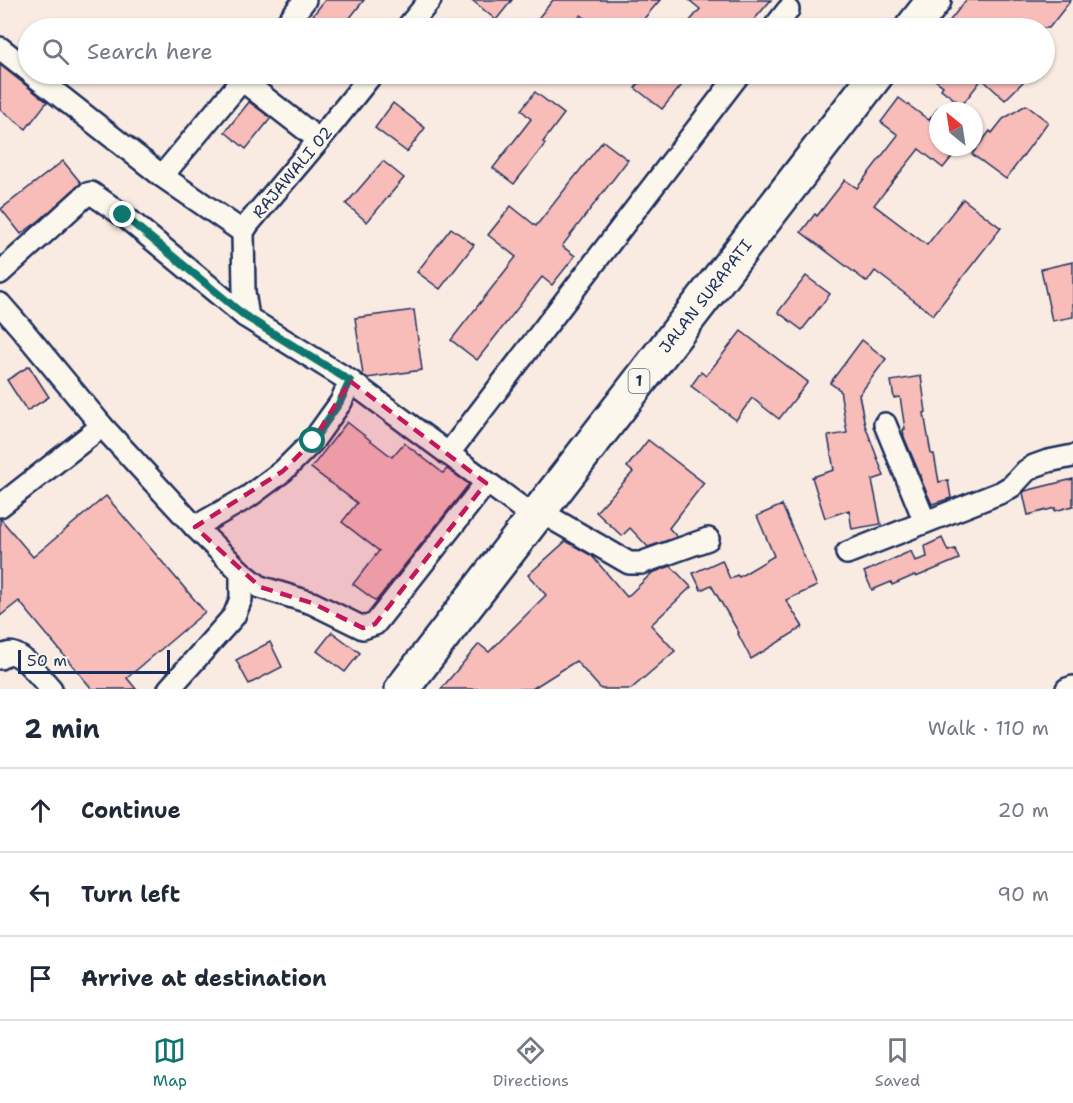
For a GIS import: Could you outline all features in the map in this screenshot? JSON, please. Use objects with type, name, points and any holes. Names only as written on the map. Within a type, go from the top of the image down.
[{"type":"highway","points":[[920,18],[934,0]]},
{"type":"highway","name":"JALAN SURAPATI","points":[[402,689],[869,84]]},
{"type":"street","points":[[291,18],[305,0]]},
{"type":"street","points":[[415,18],[429,0]]},
{"type":"street","points":[[782,18],[788,10]]},
{"type":"street","points":[[0,48],[18,62]]},
{"type":"street","points":[[45,84],[162,177],[243,232]]},
{"type":"street","points":[[162,177],[238,84]]},
{"type":"street","points":[[252,84],[319,140]]},
{"type":"street","name":"RAJAWALI 02","points":[[245,316],[247,311],[244,292],[243,232],[364,84]]},
{"type":"street","points":[[448,454],[732,84]]},
{"type":"street","points":[[0,273],[90,193],[123,215],[245,316],[350,381],[486,483],[537,514],[629,563],[641,563],[708,539]]},
{"type":"street","points":[[0,304],[102,426],[195,527],[241,572],[260,587],[312,603],[363,628],[375,624],[486,483]]},
{"type":"street","points":[[195,527],[248,497],[283,471],[313,441],[340,402],[350,381]]},
{"type":"street","points":[[885,424],[925,522]]},
{"type":"street","points":[[0,506],[102,426]]},
{"type":"street","points":[[847,553],[1002,492],[1034,466],[1073,456]]},
{"type":"street","points":[[169,689],[234,616],[241,599],[241,572]]},
{"type":"street","points":[[0,658],[10,653],[16,654],[32,667],[51,689]]},
{"type":"street","points":[[1067,689],[1073,687]]},
{"type":"highlighted area","points":[[350,381],[486,483],[375,624],[363,628],[312,603],[260,587],[195,527],[283,471],[313,441]]},
{"type":"building","points":[[325,0],[364,0],[350,18],[311,18]]},
{"type":"building","points":[[472,0],[512,0],[498,18],[494,18]]},
{"type":"building","points":[[553,0],[660,0],[645,18],[585,18],[581,15],[578,18],[538,18]]},
{"type":"building","points":[[689,0],[771,0],[756,18],[692,18],[700,9]]},
{"type":"building","points":[[966,0],[1071,0],[1055,20],[1055,18],[952,18]]},
{"type":"building","points":[[0,65],[18,79],[18,84],[24,84],[47,102],[26,129],[0,109]]},
{"type":"building","points":[[638,84],[683,84],[662,109],[635,88]]},
{"type":"building","points":[[940,84],[978,84],[964,102],[958,102],[941,89],[943,86]]},
{"type":"building","points":[[987,84],[1021,84],[1005,100]]},
{"type":"building","points":[[535,92],[564,114],[543,142],[545,144],[514,184],[493,168],[531,119],[521,110]]},
{"type":"building","points":[[899,98],[929,120],[929,156],[953,156],[943,168],[919,149],[874,205],[927,245],[963,199],[1001,228],[933,315],[875,271],[867,282],[801,232],[815,214],[817,216],[845,180],[857,188],[898,135],[881,122]]},
{"type":"building","points":[[249,102],[271,118],[246,149],[225,132]]},
{"type":"building","points":[[393,103],[425,128],[407,152],[375,128]]},
{"type":"building","points":[[1026,105],[1048,122],[1006,179],[975,156],[983,156],[983,140],[1003,119]]},
{"type":"building","points":[[603,141],[628,160],[562,246],[575,256],[552,285],[542,277],[477,360],[451,340],[516,257],[488,235],[511,206],[536,226]]},
{"type":"building","points":[[63,161],[81,183],[21,234],[1,209]]},
{"type":"building","points":[[383,161],[404,178],[367,222],[346,204]]},
{"type":"building","points":[[451,228],[474,245],[440,289],[417,272]]},
{"type":"building","points":[[1073,262],[1073,317],[1052,321],[1041,269]]},
{"type":"building","points":[[806,276],[830,294],[802,330],[778,312]]},
{"type":"building","points":[[414,310],[422,370],[367,378],[363,375],[355,318]]},
{"type":"building","points":[[741,331],[808,382],[779,419],[752,398],[736,420],[691,386],[701,372],[706,376]]},
{"type":"building","points":[[862,340],[886,359],[859,395],[865,425],[884,476],[872,480],[881,524],[852,529],[849,510],[825,518],[812,477],[834,470],[828,436],[847,433],[840,390],[830,383]]},
{"type":"building","points":[[29,366],[49,397],[27,411],[7,380]]},
{"type":"building","points":[[921,376],[931,454],[934,454],[939,482],[948,480],[951,498],[932,504],[904,437],[900,397],[894,398],[891,381]]},
{"type":"building","points":[[347,422],[392,457],[404,443],[443,473],[447,469],[469,484],[376,601],[353,584],[379,551],[342,522],[357,503],[311,468]]},
{"type":"building","points":[[648,440],[704,483],[669,528],[677,537],[648,547],[630,528],[622,536],[596,512],[633,472],[627,467]]},
{"type":"building","points":[[1073,479],[1073,506],[1028,515],[1023,493],[1025,491]]},
{"type":"building","points":[[106,496],[205,612],[127,678],[136,689],[92,689],[19,601],[0,616],[0,518],[33,557]]},
{"type":"building","points":[[782,505],[817,586],[786,600],[803,627],[751,659],[739,633],[711,585],[701,590],[693,573],[722,560],[730,579],[737,575],[739,577],[774,556],[757,516]]},
{"type":"building","points":[[942,538],[948,551],[955,549],[959,559],[916,577],[915,575],[892,585],[891,582],[872,590],[864,572],[911,551],[915,561],[927,557],[925,546]]},
{"type":"building","points":[[566,541],[592,556],[627,597],[652,573],[671,566],[691,587],[651,625],[675,651],[631,689],[601,689],[576,661],[532,689],[441,689],[479,644],[489,652],[546,595],[528,575]]},
{"type":"building","points":[[332,632],[360,653],[345,672],[317,651]]},
{"type":"building","points":[[270,642],[282,667],[249,684],[236,660]]},
{"type":"route","points":[[123,215],[245,316],[350,381],[340,402],[313,441]]}]
